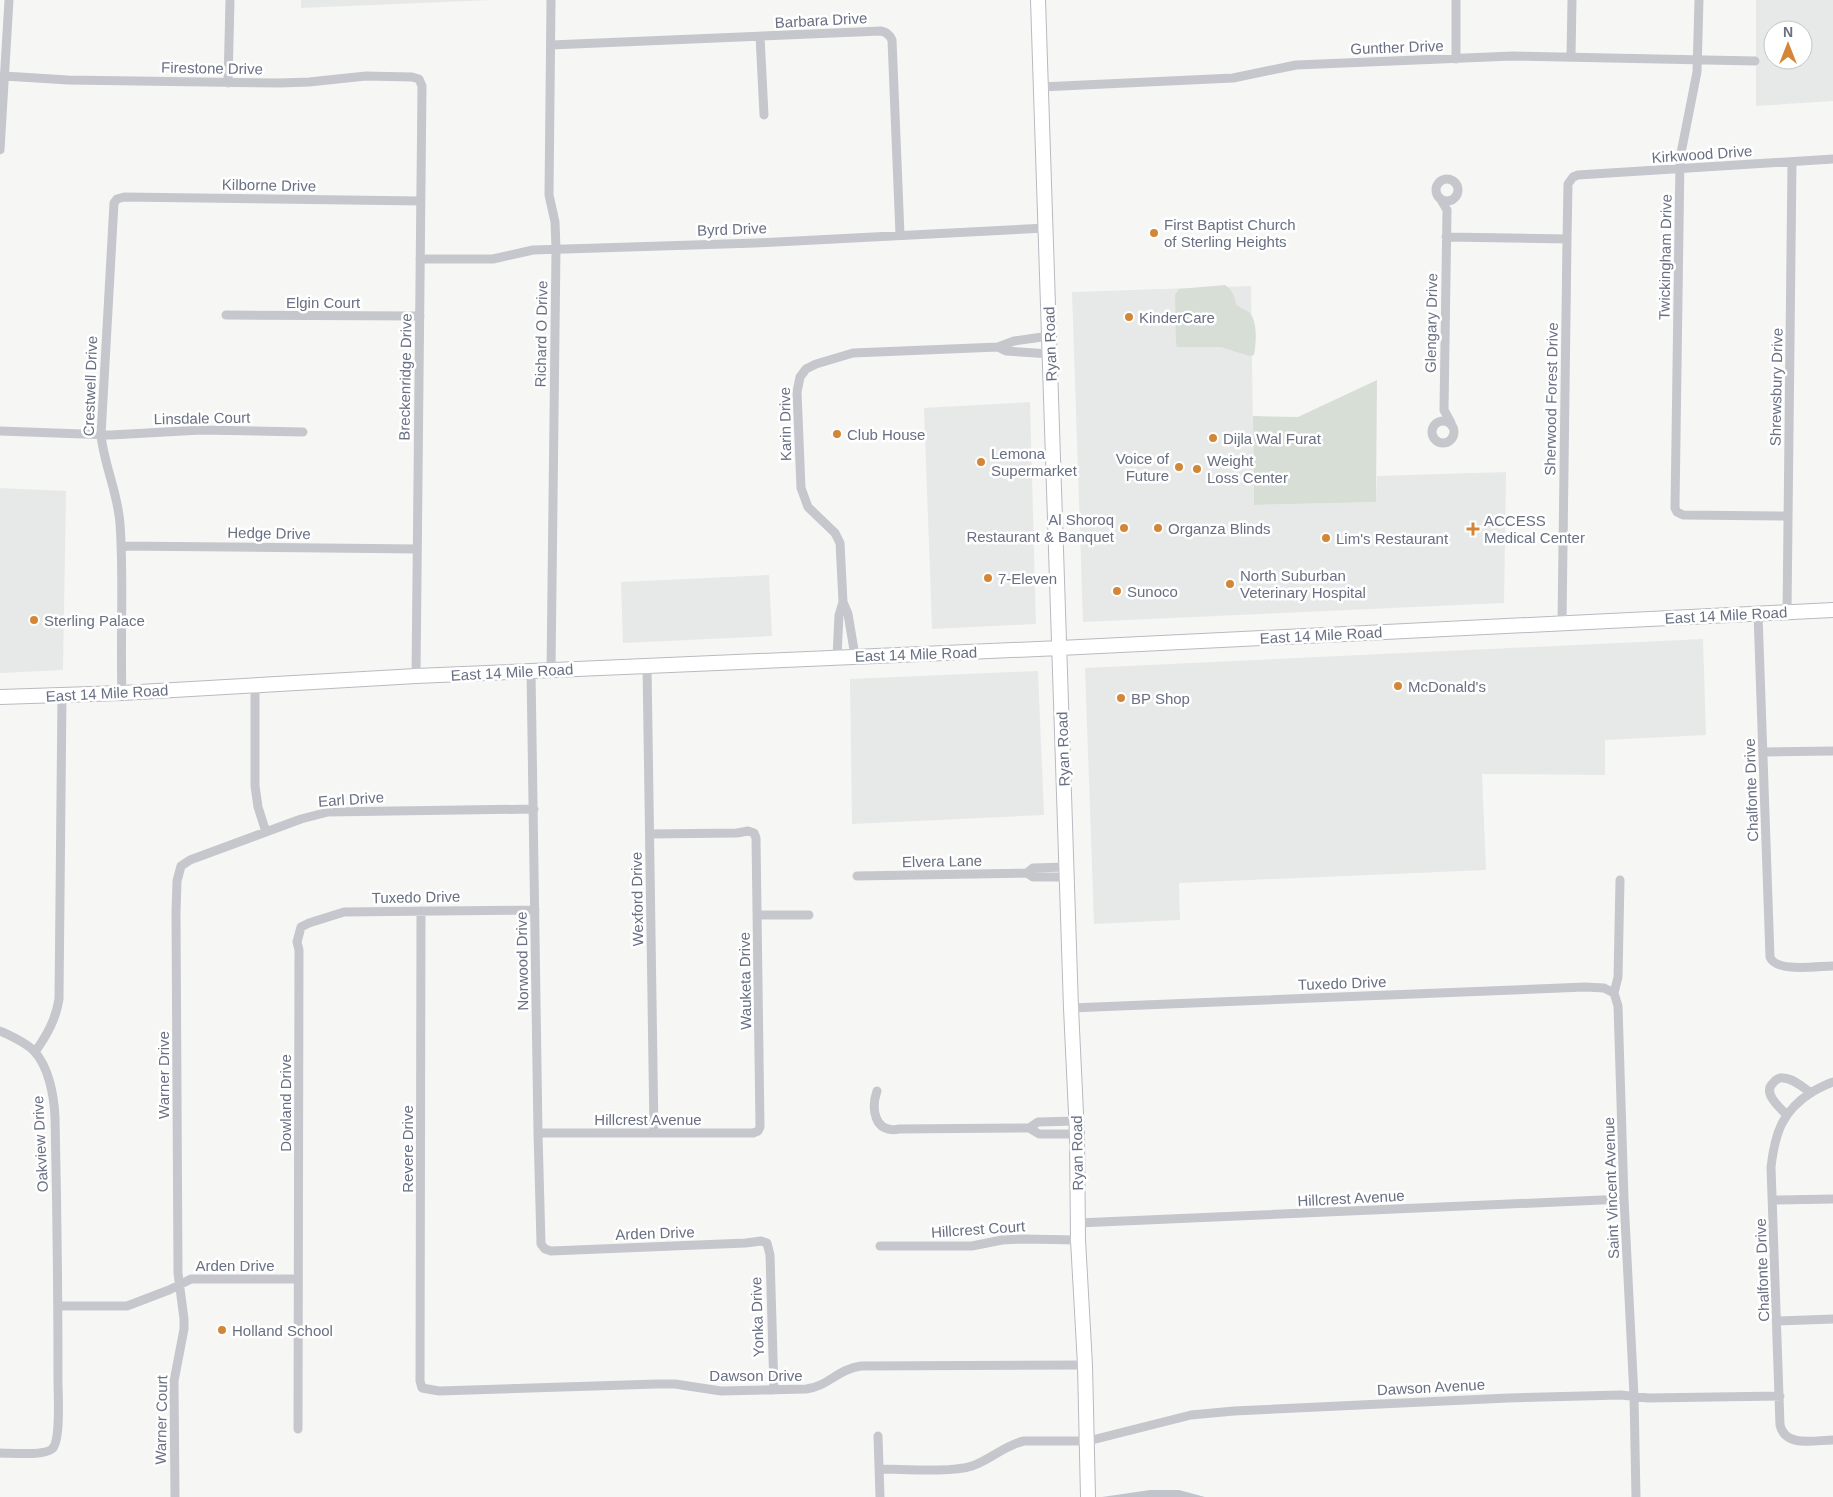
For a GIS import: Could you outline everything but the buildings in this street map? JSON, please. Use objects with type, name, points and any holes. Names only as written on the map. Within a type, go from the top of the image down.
[{"type":"main road","name":"Ryan Road","points":[[1038,0],[1076,1128],[1078,1240],[1088,1440],[1088,1490]]},
{"type":"main road","name":"East 14 Mile Road","points":[[0,697],[122,693],[416,676],[1060,648],[1833,610]]},
{"type":"street","points":[[0,150],[9,0]]},
{"type":"street","points":[[228,82],[230,0]]},
{"type":"street","name":"Richard O Drive","points":[[551,0],[549,195],[555,222],[556,249],[551,670]]},
{"type":"street","points":[[1456,0],[1456,58]]},
{"type":"street","points":[[1571,56],[1572,0]]},
{"type":"street","name":"Twickingham Drive","points":[[1698,0],[1698,59],[1695,85],[1681,147],[1675,505],[1681,514],[1788,516]]},
{"type":"street","name":"Barbara Drive","points":[[551,45],[881,31],[891,37],[900,235]]},
{"type":"street","points":[[760,36],[764,115]]},
{"type":"street","name":"Gunther Drive","points":[[1041,88],[1233,78],[1296,65],[1456,58],[1571,56],[1755,60]]},
{"type":"street","name":"Firestone Drive","points":[[4,76],[68,80],[299,83],[366,76],[412,77],[419,79]]},
{"type":"street","name":"Breckenridge Drive","points":[[416,676],[422,86],[419,79]]},
{"type":"street","name":"Kirkwood Drive","points":[[1572,176],[1833,159]]},
{"type":"street","name":"Shrewsbury Drive","points":[[1787,612],[1792,162]]},
{"type":"street","name":"Sherwood Forest Drive","points":[[1562,623],[1568,184],[1572,176]]},
{"type":"street","points":[[1449,178],[1456,182],[1458,193],[1454,199],[1447,210],[1436,193],[1436,186],[1441,180],[1449,178]]},
{"type":"street","name":"Kilborne Drive","points":[[117,200],[124,197],[421,201]]},
{"type":"street","points":[[1440,198],[1447,201],[1454,199]]},
{"type":"street","name":"Crestwell Drive","points":[[117,200],[114,207],[101,434],[117,501],[121,546],[122,693]]},
{"type":"street","name":"Glengary Drive","points":[[1447,210],[1444,410],[1451,423]]},
{"type":"street","name":"Byrd Drive","points":[[420,259],[493,260],[533,250],[756,242],[1046,228]]},
{"type":"street","points":[[1446,237],[1567,239]]},
{"type":"street","name":"Elgin Court","points":[[226,315],[420,316]]},
{"type":"street","name":"Karin Drive","points":[[855,656],[850,623],[843,602],[840,543],[835,533],[808,507],[801,488],[797,392],[798,382],[802,373],[816,364],[854,353],[998,347],[1014,341],[1049,336]]},
{"type":"street","name":"Karin Drive","points":[[998,347],[1006,351],[1050,354]]},
{"type":"street","points":[[1436,423],[1444,420],[1451,423],[1455,430],[1454,437],[1448,442],[1441,443],[1435,440],[1432,433],[1434,426],[1444,410]]},
{"type":"street","name":"Linsdale Court","points":[[0,431],[101,434],[201,430],[303,432]]},
{"type":"street","name":"Hedge Drive","points":[[121,546],[417,549]]},
{"type":"street","name":"Karin Drive","points":[[837,657],[839,615],[843,602]]},
{"type":"street","name":"Chalfonte Drive","points":[[1758,614],[1770,957],[1776,964],[1785,967],[1833,966]]},
{"type":"street","name":"Wexford Drive","points":[[647,666],[654,1133]]},
{"type":"street","name":"Norwood Drive","points":[[532,671],[538,1133],[541,1240],[545,1249]]},
{"type":"street","points":[[254,686],[255,786],[258,807],[266,832]]},
{"type":"street","points":[[0,1031],[17,1039],[35,1052],[50,1029],[58,1009],[62,695]]},
{"type":"street","points":[[1764,752],[1833,751]]},
{"type":"street","name":"Earl Drive","points":[[181,866],[190,860],[266,832],[316,814],[328,812],[534,809]]},
{"type":"street","name":"Wauketa Drive","points":[[650,834],[737,834],[752,831],[756,838],[760,1120],[758,1131]]},
{"type":"street","name":"Warner Drive","points":[[179,1284],[176,912],[177,881],[181,866]]},
{"type":"street","name":"Elvera Lane","points":[[857,876],[1027,873],[1033,877],[1066,872]]},
{"type":"street","name":"Saint Vincent Avenue","points":[[1620,880],[1618,977],[1614,993],[1618,1006],[1624,1199],[1634,1396],[1636,1497]]},
{"type":"street","name":"Tuxedo Drive","points":[[301,927],[309,922],[344,912],[535,910]]},
{"type":"street","name":"Revere Drive","points":[[422,911],[420,1381],[422,1388]]},
{"type":"street","points":[[758,915],[809,915]]},
{"type":"street","name":"Dowland Drive","points":[[298,1429],[299,950],[297,942],[301,927]]},
{"type":"street","name":"Tuxedo Drive","points":[[1071,1008],[1586,987],[1604,988],[1614,993]]},
{"type":"street","name":"Oakview Drive","points":[[0,1453],[44,1453],[52,1450],[57,1438],[58,1228],[54,1102],[46,1073],[35,1052]]},
{"type":"street","points":[[1811,1093],[1794,1081],[1783,1077],[1775,1080],[1770,1085],[1770,1092],[1777,1105],[1789,1112],[1811,1093],[1833,1082]]},
{"type":"street","points":[[877,1091],[874,1100],[874,1113],[878,1123],[884,1128],[892,1130],[1029,1128],[1039,1134],[1076,1128]]},
{"type":"street","name":"Chalfonte Drive","points":[[1789,1112],[1776,1137],[1771,1167],[1780,1426],[1783,1434],[1790,1440],[1833,1440]]},
{"type":"street","points":[[1029,1128],[1038,1122],[1076,1128]]},
{"type":"street","name":"Hillcrest Avenue","points":[[538,1133],[753,1133],[758,1131]]},
{"type":"street","name":"Hillcrest Avenue","points":[[1078,1224],[1624,1199]]},
{"type":"street","points":[[1773,1200],[1833,1199]]},
{"type":"street","name":"Hillcrest Court","points":[[880,1246],[972,1246],[1002,1240],[1078,1240]]},
{"type":"street","name":"Arden Drive","points":[[545,1249],[562,1251],[767,1243]]},
{"type":"street","name":"Yonka Drive","points":[[767,1243],[770,1255],[774,1390]]},
{"type":"street","name":"Arden Drive","points":[[58,1306],[127,1306],[169,1290],[191,1279],[298,1279]]},
{"type":"street","name":"Warner Court","points":[[175,1497],[174,1381],[184,1329],[179,1284]]},
{"type":"street","points":[[1777,1320],[1833,1319]]},
{"type":"street","name":"Dawson Drive","points":[[422,1388],[439,1391],[675,1384],[721,1391],[774,1390],[818,1387],[846,1369],[861,1366],[1085,1365]]},
{"type":"street","name":"Dawson Avenue","points":[[879,1469],[959,1469],[973,1466],[1015,1443],[1024,1441],[1088,1440],[1191,1415],[1234,1411],[1508,1398],[1620,1395],[1648,1398],[1780,1396]]},
{"type":"street","points":[[878,1436],[880,1497]]},
{"type":"shaded area","points":[[301,0],[492,0],[301,8]]},
{"type":"shaded area","points":[[1756,0],[1833,0],[1833,101],[1756,106]]},
{"type":"shaded area","points":[[1225,285],[1234,296],[1236,304],[1249,312],[1253,317],[1256,334],[1254,355],[1249,356],[1221,347],[1177,347],[1175,295],[1179,289]]},
{"type":"shaded area","points":[[1251,286],[1254,505],[1376,502],[1377,476],[1506,472],[1504,603],[1083,622],[1072,292]]},
{"type":"shaded area","points":[[1377,380],[1376,502],[1254,505],[1253,416],[1298,417]]},
{"type":"shaded area","points":[[1030,402],[1036,624],[932,629],[924,408]]},
{"type":"shaded area","points":[[0,488],[66,491],[63,670],[0,673]]},
{"type":"shaded area","points":[[769,575],[772,636],[623,643],[621,582]]},
{"type":"shaded area","points":[[1703,639],[1706,735],[1605,740],[1605,775],[1482,774],[1486,870],[1179,883],[1180,920],[1094,924],[1085,668]]},
{"type":"shaded area","points":[[1038,671],[1044,815],[852,824],[850,679]]},
{"type":"shaded area","points":[[1150,1490],[1179,1490],[1205,1497],[1102,1497]]},
{"type":"place","name":"First Baptist Church of Sterling Heights","points":[[1154,233]]},
{"type":"place","name":"KinderCare","points":[[1129,317]]},
{"type":"place","name":"Club House","points":[[837,434]]},
{"type":"place","name":"Dijla Wal Furat","points":[[1213,438]]},
{"type":"place","name":"Lemona Supermarket","points":[[981,462]]},
{"type":"place","name":"Voice of Future","points":[[1179,467]]},
{"type":"place","name":"Weight Loss Center","points":[[1197,469]]},
{"type":"place","name":"Al Shoroq Restaurant & Banquet","points":[[1124,528]]},
{"type":"place","name":"Organza Blinds","points":[[1158,528]]},
{"type":"place","name":"ACCESS Medical Center","points":[[1473,529]]},
{"type":"place","name":"Lim's Restaurant","points":[[1326,538]]},
{"type":"place","name":"7-Eleven","points":[[988,578]]},
{"type":"place","name":"North Suburban Veterinary Hospital","points":[[1230,584]]},
{"type":"place","name":"Sunoco","points":[[1117,591]]},
{"type":"place","name":"Sterling Palace","points":[[34,620]]},
{"type":"place","name":"McDonald's","points":[[1398,686]]},
{"type":"place","name":"BP Shop","points":[[1121,698]]},
{"type":"place","name":"Holland School","points":[[222,1330]]}]
